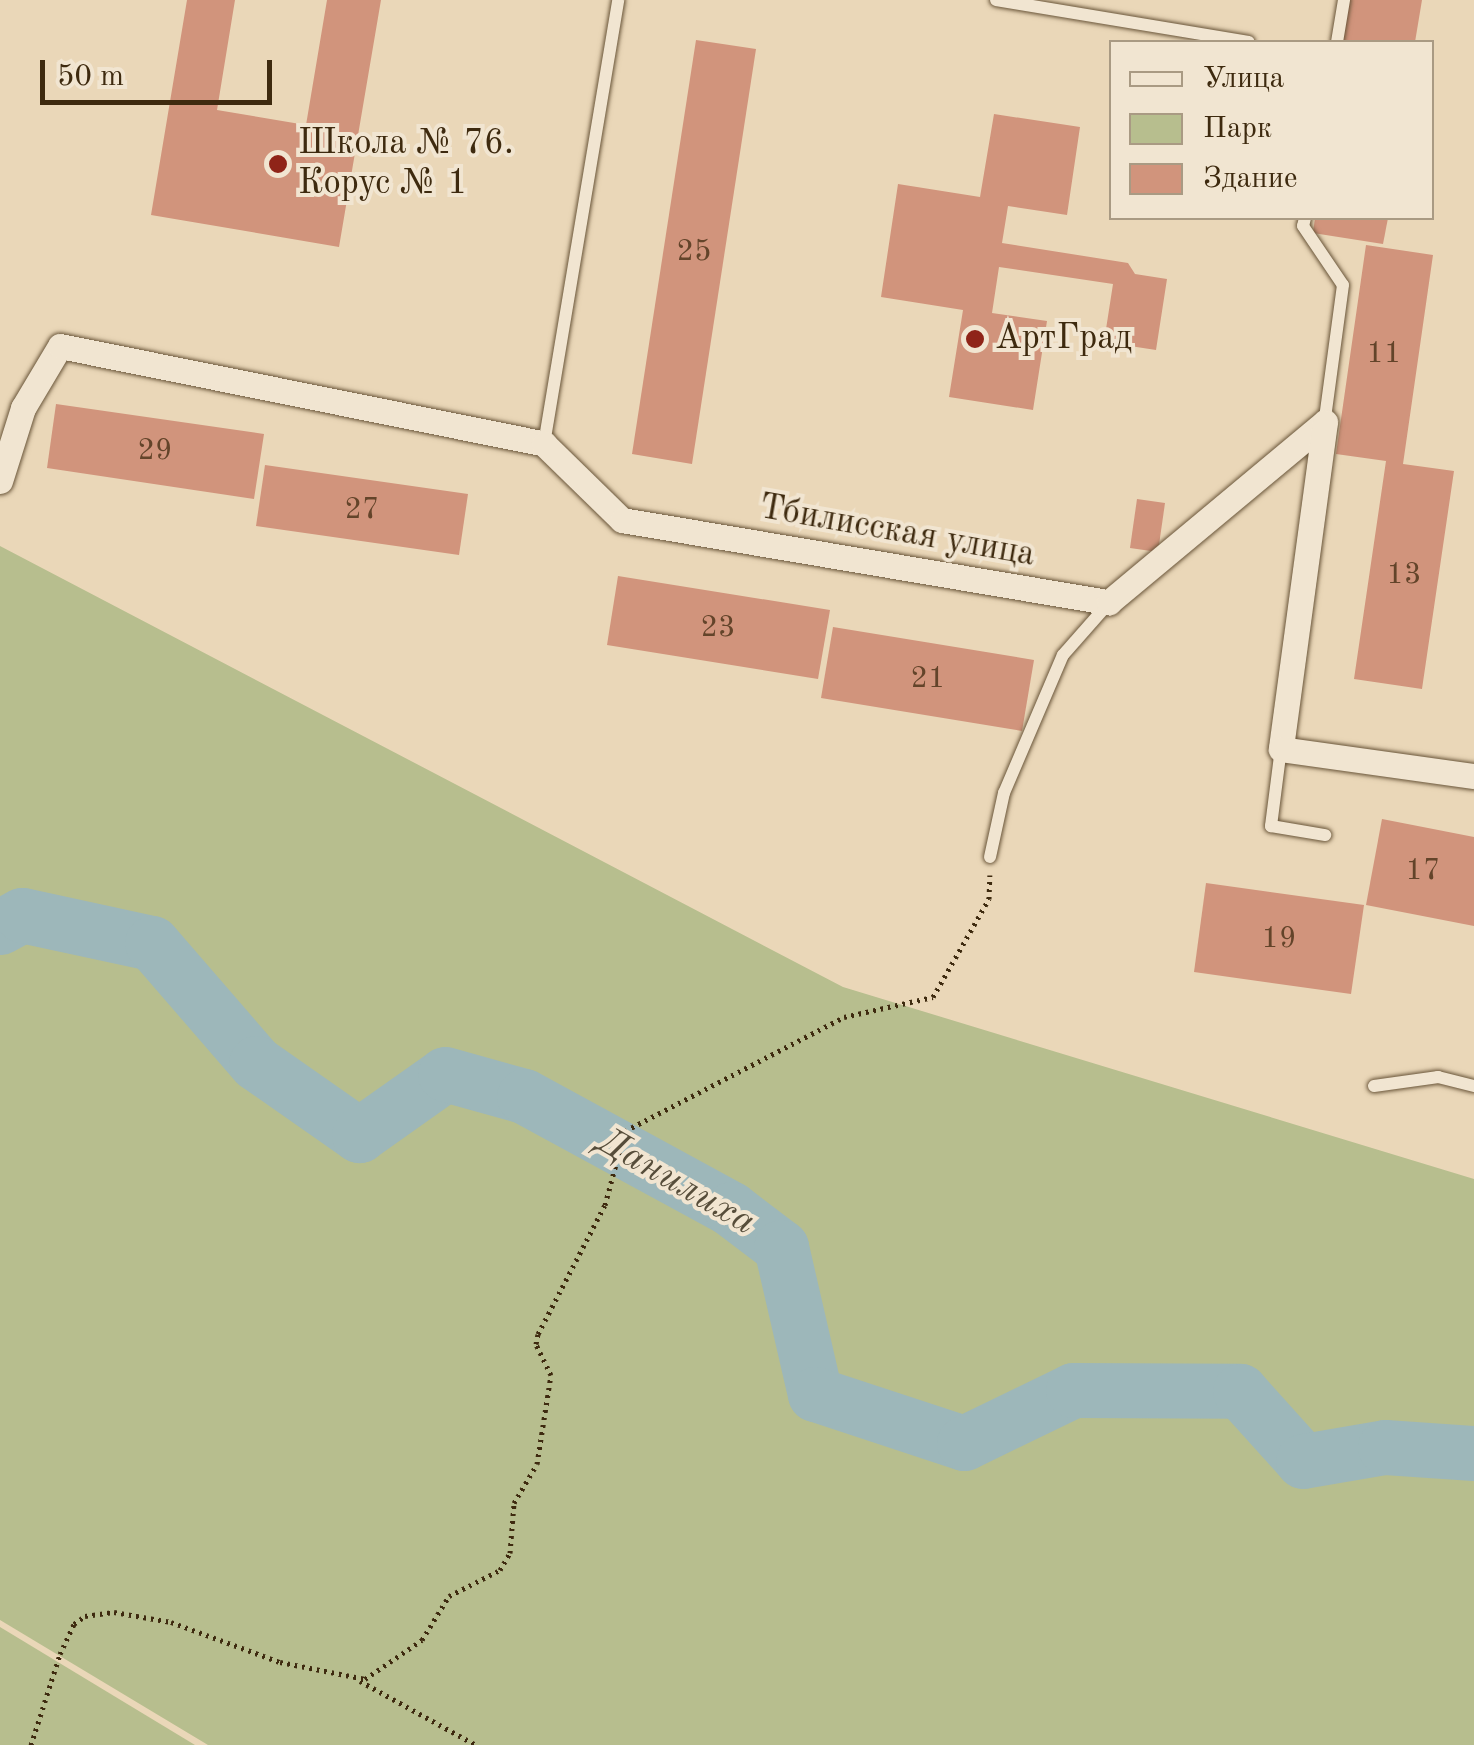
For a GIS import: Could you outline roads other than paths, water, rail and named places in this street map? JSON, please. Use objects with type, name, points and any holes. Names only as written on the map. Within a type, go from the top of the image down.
[{"type":"street","points":[[0,480],[23,408],[60,346],[544,444]]},
{"type":"street","points":[[1110,602],[1325,422]]},
{"type":"street","points":[[1325,422],[1281,748],[1474,776]]},
{"type":"street","name":"Тбилисская улица","points":[[544,444],[622,520],[1110,602]]},
{"type":"lane","points":[[544,444],[618,0]]},
{"type":"lane","points":[[996,0],[1236,40]]},
{"type":"lane","points":[[1337,40],[1344,0]]},
{"type":"lane","points":[[1304,220],[1303,226],[1344,285],[1325,422]]},
{"type":"lane","points":[[990,857],[1004,793],[1062,655],[1110,602]]},
{"type":"lane","points":[[1281,748],[1271,826],[1325,835]]},
{"type":"lane","points":[[1374,1086],[1438,1076],[1474,1086]]},
{"type":"waterway","name":"Данилиха","points":[[0,927],[22,915],[152,943],[256,1063],[359,1135],[445,1074],[524,1096],[731,1209],[781,1247],[815,1394],[964,1443],[1073,1390],[1240,1391],[1303,1461],[1385,1447],[1474,1453]]},
{"type":"place","name":"Школа № 76. Корус № 1","points":[[278,164]]},
{"type":"place","name":"АртГрад","points":[[975,339]]}]
